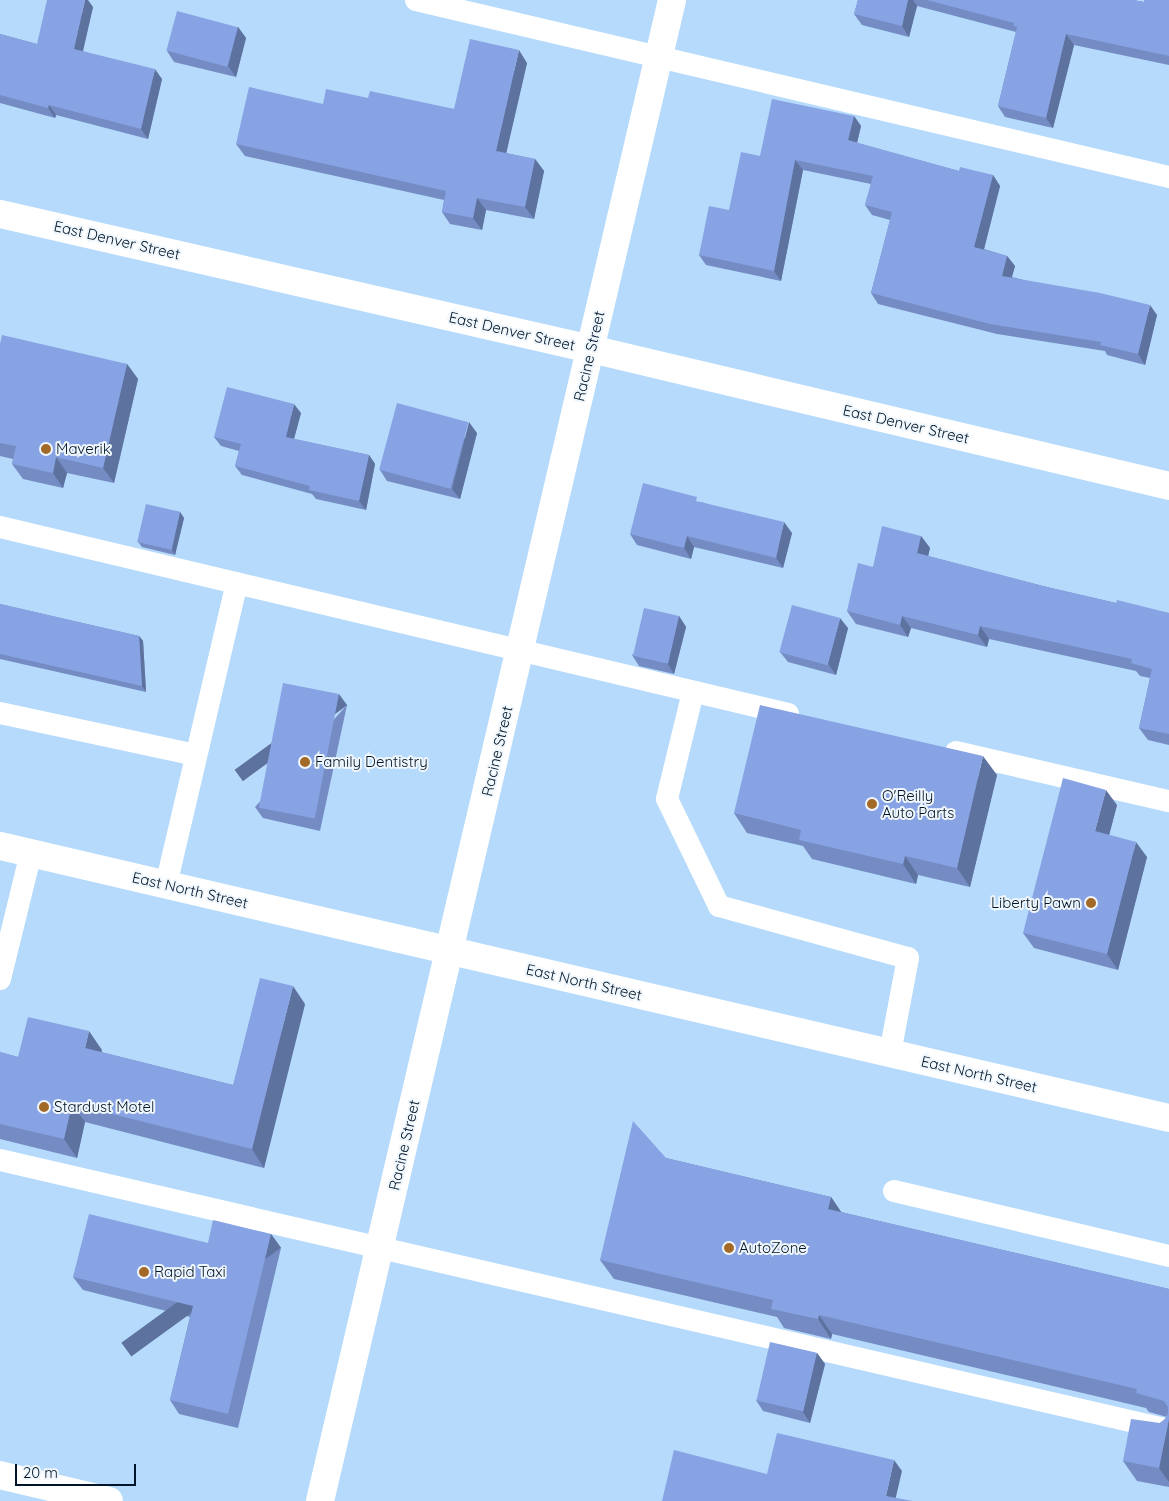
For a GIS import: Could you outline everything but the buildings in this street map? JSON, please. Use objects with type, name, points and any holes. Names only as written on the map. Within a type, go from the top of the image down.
[{"type":"street","name":"Racine Street","points":[[320,1501],[521,651],[672,0]]},
{"type":"street","name":"East Denver Street","points":[[0,214],[591,349],[1169,486]]},
{"type":"street","name":"East North Street","points":[[0,846],[1169,1118]]},
{"type":"street","points":[[0,1475],[109,1501]]},
{"type":"lane","points":[[416,0],[1169,177]]},
{"type":"lane","points":[[0,527],[810,719]]},
{"type":"lane","points":[[166,885],[237,583]]},
{"type":"lane","points":[[693,692],[667,799],[719,906],[908,958],[890,1053]]},
{"type":"lane","points":[[0,713],[196,755]]},
{"type":"lane","points":[[936,748],[1169,801]]},
{"type":"lane","points":[[0,979],[31,853]]},
{"type":"lane","points":[[0,1160],[1169,1430]]},
{"type":"lane","points":[[894,1191],[1169,1256]]},
{"type":"place","name":"Maverik","points":[[46,449]]},
{"type":"place","name":"Family Dentistry","points":[[305,762]]},
{"type":"place","name":"O'Reilly Auto Parts","points":[[872,804]]},
{"type":"place","name":"Liberty Pawn","points":[[1091,903]]},
{"type":"place","name":"Stardust Motel","points":[[44,1107]]},
{"type":"place","name":"AutoZone","points":[[729,1248]]},
{"type":"place","name":"Rapid Taxi","points":[[144,1272]]}]
